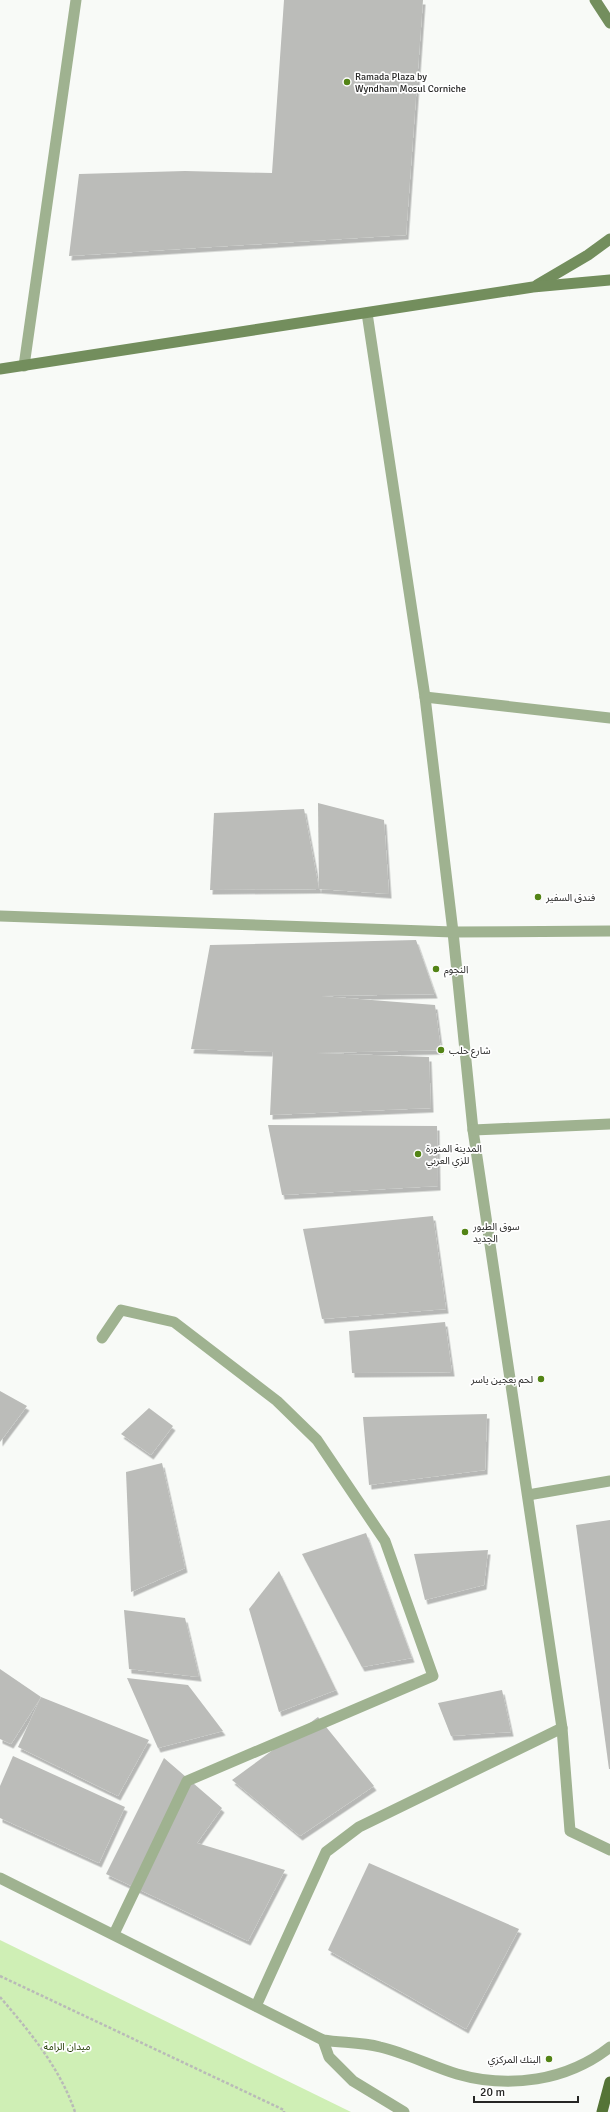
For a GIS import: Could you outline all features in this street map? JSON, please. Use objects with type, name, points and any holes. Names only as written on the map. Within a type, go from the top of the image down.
[{"type":"main road","points":[[595,0],[610,23]]},
{"type":"main road","points":[[533,287],[588,255],[610,239]]},
{"type":"main road","points":[[0,369],[533,287],[610,280]]},
{"type":"main road","points":[[602,2112],[610,2082]]},
{"type":"street","points":[[24,366],[76,0]]},
{"type":"street","points":[[367,313],[426,697],[454,932],[473,1130],[562,1728],[570,1830],[610,1850]]},
{"type":"street","points":[[426,697],[610,718]]},
{"type":"street","points":[[0,916],[454,932],[610,931]]},
{"type":"street","points":[[473,1130],[610,1124]]},
{"type":"street","points":[[102,1338],[121,1310],[174,1322],[277,1400],[316,1440],[385,1541],[433,1676],[187,1781],[114,1934]]},
{"type":"street","points":[[528,1495],[610,1481]]},
{"type":"street","points":[[256,2006],[326,1852],[359,1827],[562,1728]]},
{"type":"street","points":[[0,1878],[323,2040],[380,2046],[457,2074],[478,2079],[500,2081],[523,2081],[566,2071],[587,2062],[610,2047]]},
{"type":"street","points":[[323,2040],[329,2057],[353,2081],[367,2092],[404,2112]]},
{"type":"path","points":[[0,1976],[284,2110],[284,2112]]},
{"type":"path","points":[[0,1997],[38,2042],[70,2097],[75,2112]]},
{"type":"green space","name":"ميدان الرامة","points":[[0,1940],[351,2112],[0,2112]]},
{"type":"building","points":[[284,0],[423,0],[406,235],[69,256],[79,174],[185,171],[272,173]]},
{"type":"building","points":[[318,803],[384,820],[389,894],[319,889]]},
{"type":"building","points":[[304,809],[319,889],[210,890],[214,813]]},
{"type":"building","points":[[416,940],[435,994],[321,996],[435,1005],[441,1050],[316,1053],[429,1057],[431,1108],[270,1115],[273,1052],[191,1049],[210,945]]},
{"type":"building","points":[[268,1125],[437,1126],[438,1186],[282,1195]]},
{"type":"building","points":[[433,1216],[446,1309],[322,1319],[303,1229]]},
{"type":"building","points":[[445,1322],[452,1372],[352,1373],[349,1331]]},
{"type":"building","points":[[0,1391],[27,1406],[0,1442]]},
{"type":"building","points":[[149,1408],[173,1426],[151,1455],[121,1434]]},
{"type":"building","points":[[487,1414],[485,1470],[369,1485],[363,1417]]},
{"type":"building","points":[[162,1463],[185,1568],[131,1592],[126,1472]]},
{"type":"building","points":[[610,1520],[610,1769],[609,1769],[576,1525]]},
{"type":"building","points":[[366,1533],[412,1658],[362,1667],[302,1554]]},
{"type":"building","points":[[488,1550],[484,1585],[425,1600],[414,1554]]},
{"type":"building","points":[[279,1571],[336,1690],[279,1712],[249,1609]]},
{"type":"building","points":[[124,1610],[185,1618],[199,1677],[129,1669]]},
{"type":"building","points":[[0,1669],[41,1697],[11,1744],[0,1739]]},
{"type":"building","points":[[127,1678],[188,1685],[223,1731],[158,1748]]},
{"type":"building","points":[[502,1690],[511,1732],[451,1736],[438,1703]]},
{"type":"building","points":[[41,1697],[149,1740],[118,1796],[18,1747]]},
{"type":"building","points":[[318,1717],[374,1786],[300,1836],[232,1780]]},
{"type":"building","points":[[13,1756],[125,1807],[99,1863],[0,1818],[0,1786]]},
{"type":"building","points":[[164,1758],[222,1808],[197,1843],[285,1870],[248,1941],[106,1874]]},
{"type":"building","points":[[369,1863],[519,1929],[466,2029],[328,1950]]},
{"type":"place","name":"Ramada Plaza by Wyndham Mosul Corniche","points":[[347,82]]},
{"type":"place","name":"فندق السفير","points":[[538,897]]},
{"type":"place","name":"النجوم","points":[[436,969]]},
{"type":"place","name":"شارع حلب","points":[[441,1050]]},
{"type":"place","name":"المدينة المنورة للزي العربي","points":[[418,1154]]},
{"type":"place","name":"سوق الطيور الجديد","points":[[465,1232]]},
{"type":"place","name":"لحم بعجين ياسر","points":[[541,1379]]},
{"type":"place","name":"البنك المركزي","points":[[549,2059]]}]
